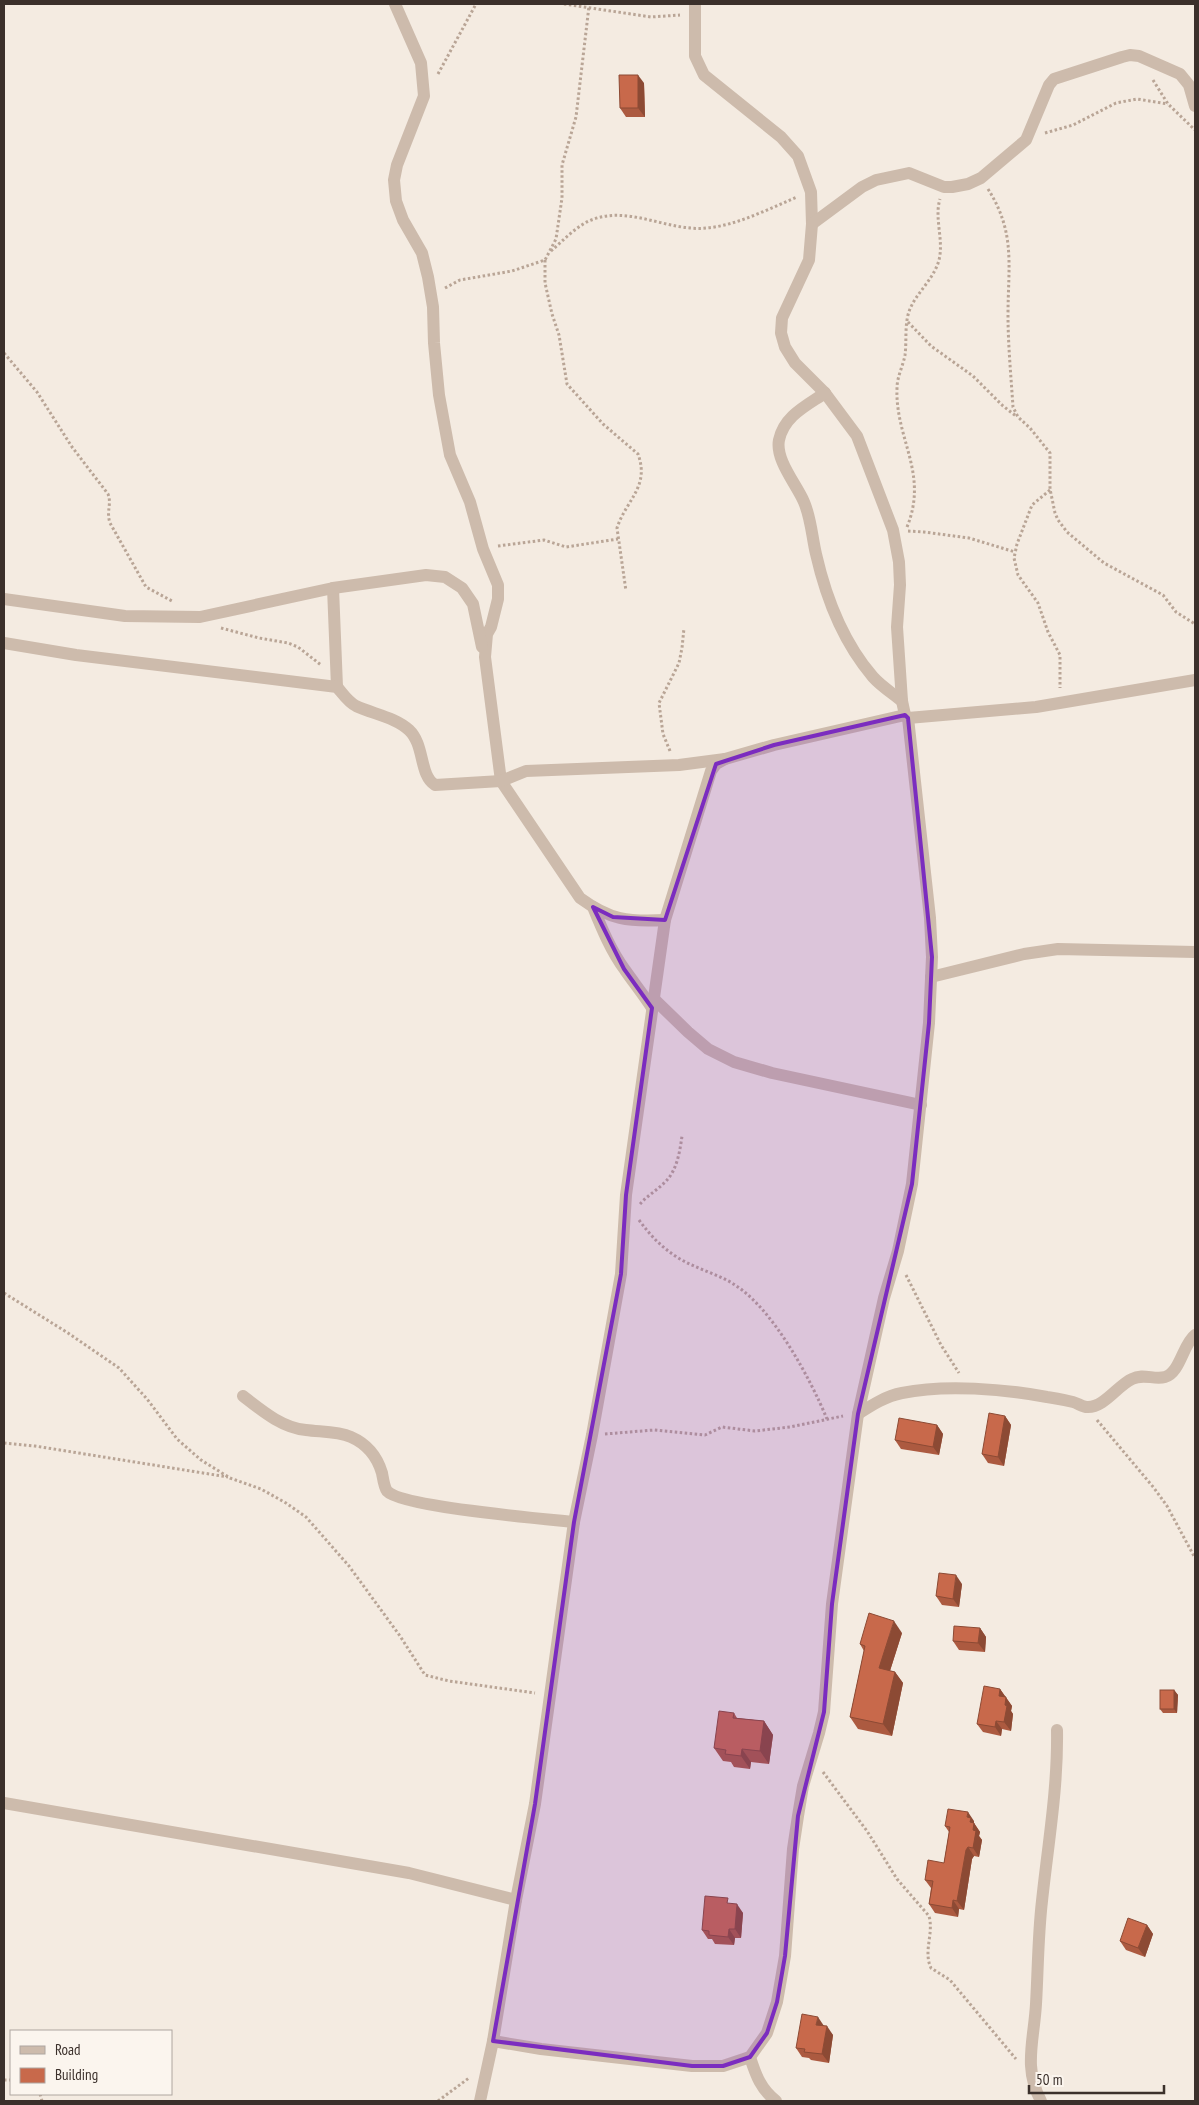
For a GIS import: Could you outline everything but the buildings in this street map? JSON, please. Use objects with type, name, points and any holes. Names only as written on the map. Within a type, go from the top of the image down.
[{"type":"street","points":[[396,4],[421,64],[424,96],[397,165],[394,180],[396,201],[403,220],[422,253],[431,296],[439,395],[450,456],[470,502],[483,549],[498,591],[491,627],[487,634],[485,657]]},
{"type":"street","points":[[493,2041],[541,2049],[692,2066],[723,2066],[750,2057],[767,2033],[777,2002],[785,1956],[793,1849],[804,1786],[824,1712],[833,1594],[858,1414],[884,1298],[898,1251],[912,1184],[921,1105],[929,1023],[931,977],[930,918],[907,717],[902,701],[897,627],[900,585],[899,562],[893,530],[857,436],[825,393],[795,363],[785,347],[780,327],[782,318],[809,260],[812,224],[811,192],[798,156],[781,137],[704,75],[695,56],[695,9]]},
{"type":"street","points":[[812,224],[862,187],[876,180],[909,173],[944,187],[968,184],[981,178],[1026,140],[1049,85],[1054,79],[1122,57],[1139,56],[1180,74],[1188,85],[1195,106]]},
{"type":"street","points":[[825,393],[788,418],[780,434],[779,451],[804,502],[816,555],[834,616],[874,678],[902,701]]},
{"type":"street","points":[[4,599],[125,616],[200,617],[333,588],[426,575],[445,577],[462,588],[473,604],[485,657],[501,780],[580,898],[613,917],[640,921],[665,920]]},
{"type":"street","points":[[333,588],[336,682],[350,702],[356,706],[408,729],[419,744],[427,778],[433,784],[501,780],[526,771],[679,765],[725,759],[784,743],[907,717],[1059,703],[1195,680]]},
{"type":"street","points":[[4,643],[76,655],[336,682]]},
{"type":"street","points":[[480,2101],[493,2041],[516,1900],[535,1804],[574,1522],[592,1436],[621,1274],[626,1195],[665,920],[711,772],[716,764],[725,759]]},
{"type":"street","points":[[593,907],[603,932],[624,970],[652,1003],[708,1049],[734,1062],[772,1073],[921,1105]]},
{"type":"street","points":[[931,977],[1024,954],[1058,949],[1195,952]]},
{"type":"street","points":[[858,1414],[885,1398],[923,1390],[967,1389],[1046,1397],[1088,1407],[1100,1403],[1130,1379],[1139,1376],[1165,1377],[1172,1373],[1187,1343],[1195,1334]]},
{"type":"street","points":[[243,1396],[266,1414],[285,1424],[303,1430],[350,1436],[367,1447],[378,1459],[387,1491],[394,1496],[478,1512],[574,1522]]},
{"type":"street","points":[[1041,2101],[1031,2076],[1042,1902],[1055,1796],[1057,1730]]},
{"type":"street","points":[[4,1803],[409,1873],[516,1900]]},
{"type":"street","points":[[750,2057],[756,2078],[765,2092],[776,2101]]},
{"type":"path","points":[[424,96],[476,4]]},
{"type":"path","points":[[564,4],[589,6],[602,11],[651,17],[695,9]]},
{"type":"path","points":[[589,6],[576,117],[562,165],[562,198],[556,238],[545,260],[545,283],[552,314],[560,335],[567,384],[602,424],[638,454],[640,460],[642,480],[617,528],[626,591]]},
{"type":"path","points":[[1139,56],[1168,104],[1195,130]]},
{"type":"path","points":[[1026,140],[1073,125],[1116,103],[1137,99],[1168,104]]},
{"type":"path","points":[[981,178],[994,198],[1010,247],[1008,315],[1010,371],[1014,407],[1018,417]]},
{"type":"path","points":[[944,187],[938,206],[941,244],[939,259],[936,269],[910,310],[905,357],[897,387],[898,410],[914,472],[913,511],[905,532],[924,532],[969,538],[1015,552]]},
{"type":"path","points":[[549,252],[583,225],[594,219],[614,215],[636,217],[688,228],[707,228],[753,216],[811,192]]},
{"type":"path","points":[[431,296],[460,280],[512,271],[545,260]]},
{"type":"path","points":[[908,322],[931,346],[973,376],[1003,406],[1030,428],[1050,453],[1050,489],[1058,520],[1067,532],[1104,563],[1163,595],[1176,612],[1195,624]]},
{"type":"path","points":[[4,353],[36,392],[72,446],[108,494],[110,502],[107,515],[110,523],[146,587],[177,604]]},
{"type":"path","points":[[1050,489],[1032,505],[1017,544],[1014,558],[1018,575],[1038,603],[1048,632],[1060,655],[1059,703]]},
{"type":"path","points":[[483,549],[544,540],[566,547],[618,539]]},
{"type":"path","points":[[200,617],[216,627],[288,643],[298,647],[336,682]]},
{"type":"path","points":[[679,765],[663,734],[659,702],[678,663],[684,628]]},
{"type":"path","points":[[639,1206],[667,1180],[680,1150],[682,1136]]},
{"type":"path","points":[[626,1195],[634,1212],[656,1241],[678,1258],[736,1285],[754,1299],[799,1363],[815,1390],[827,1419]]},
{"type":"path","points":[[898,1251],[914,1295],[967,1389]]},
{"type":"path","points":[[4,1293],[119,1368],[147,1399],[177,1440],[201,1460],[230,1478]]},
{"type":"path","points":[[1088,1407],[1167,1506],[1195,1558]]},
{"type":"path","points":[[592,1436],[640,1430],[705,1435],[722,1427],[755,1431],[790,1427],[858,1414]]},
{"type":"path","points":[[4,1443],[35,1446],[230,1478],[261,1489],[306,1517],[348,1566],[400,1636],[425,1675],[449,1681],[551,1695]]},
{"type":"path","points":[[812,1757],[866,1831],[897,1879],[929,1916],[931,1924],[927,1953],[931,1968],[950,1980],[1031,2076]]},
{"type":"path","points":[[438,2101],[488,2063]]},
{"type":"highlighted area","points":[[905,715],[908,718],[932,957],[929,1023],[912,1184],[858,1414],[832,1604],[824,1712],[798,1816],[785,1956],[777,2002],[767,2033],[750,2057],[723,2066],[692,2066],[493,2041],[535,1804],[574,1522],[621,1274],[626,1195],[652,1008],[624,969],[593,907],[613,917],[665,920],[716,764],[774,745]]}]
